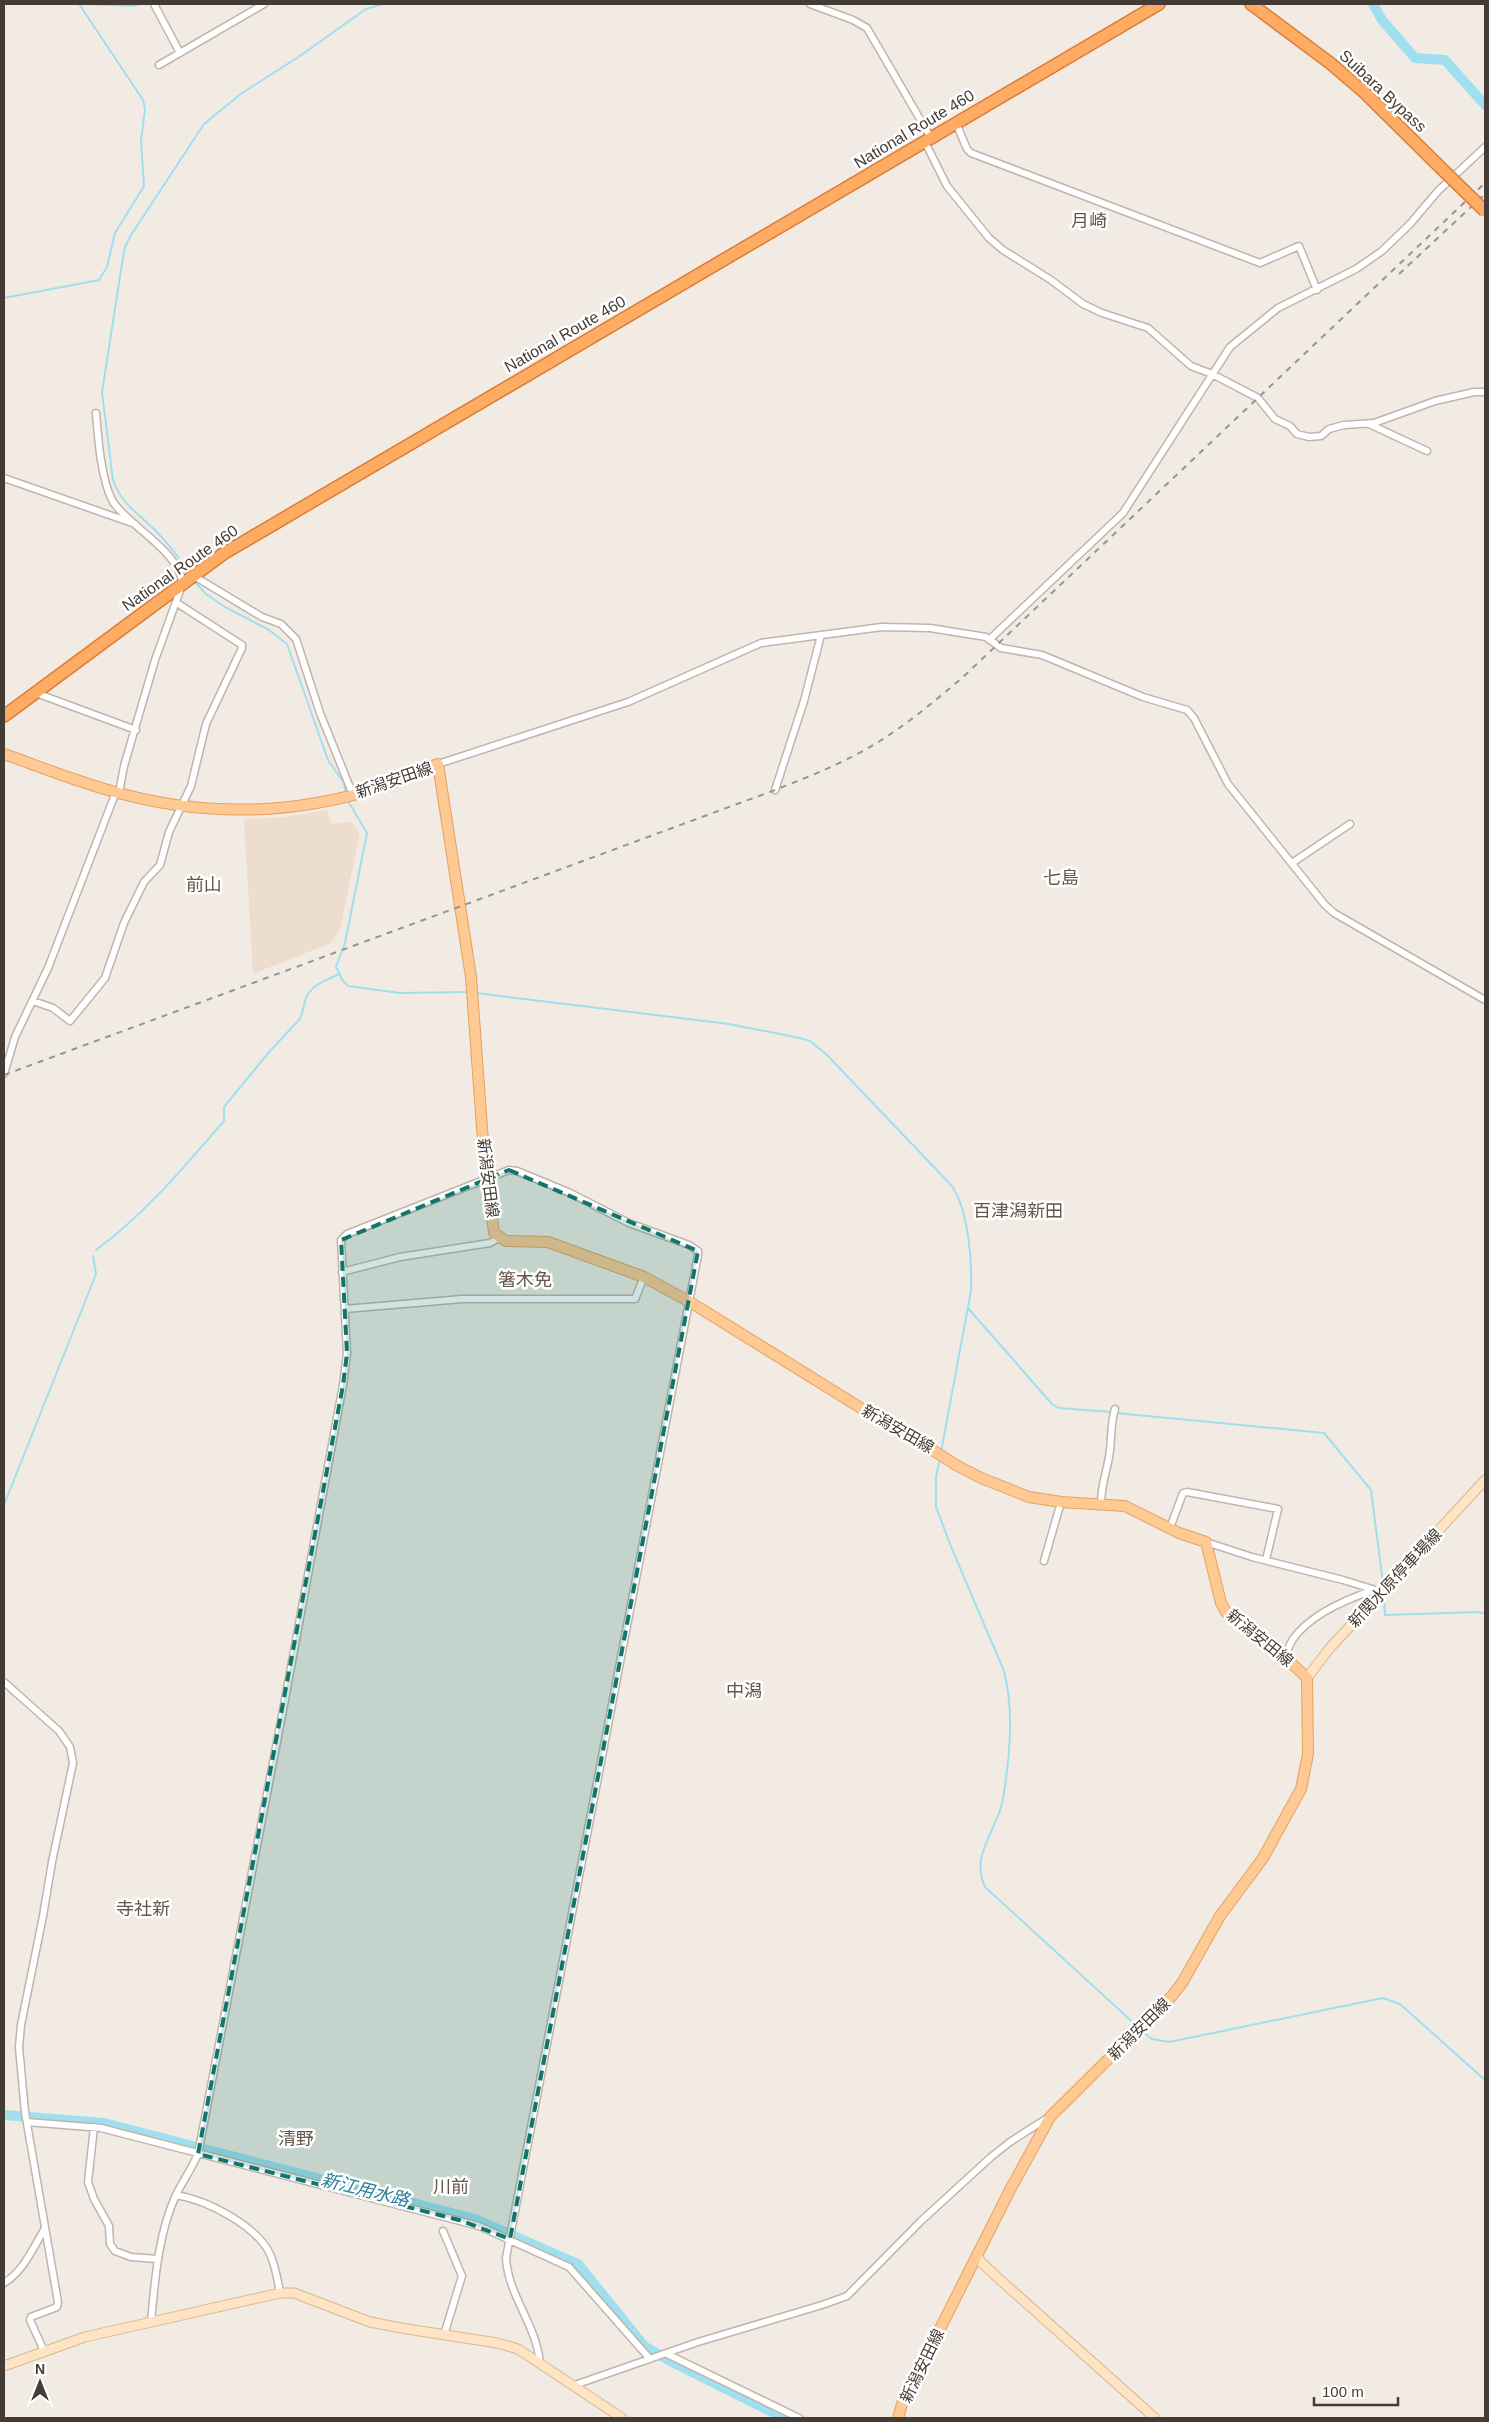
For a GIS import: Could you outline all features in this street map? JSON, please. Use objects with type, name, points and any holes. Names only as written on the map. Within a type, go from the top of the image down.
[{"type":"highway","name":"National Route 460","points":[[4,716],[223,554],[1159,4]]},
{"type":"highway","name":"Suibara Bypass","points":[[1252,4],[1330,63],[1364,92],[1485,211]]},
{"type":"main road","name":"新潟安田線","points":[[4,754],[119,793],[226,811],[254,811],[353,795],[376,789],[438,764],[473,987],[481,1125],[494,1233],[506,1241],[548,1242],[644,1277],[690,1302],[956,1465],[1023,1495],[1061,1502],[1125,1506],[1170,1528],[1206,1542],[1221,1603],[1226,1612],[1285,1657],[1307,1678],[1308,1754],[1301,1789],[1263,1858],[1220,1916],[1182,1983],[1140,2031],[1050,2116],[977,2254],[906,2396],[898,2418]]},
{"type":"street","points":[[154,4],[180,53]]},
{"type":"street","points":[[159,65],[264,4]]},
{"type":"street","points":[[810,4],[854,17],[867,28],[928,140],[947,186],[989,238],[1003,250],[1051,280],[1083,304],[1102,313],[1148,328],[1191,366],[1212,374],[1258,398],[1275,419],[1290,426],[1297,434],[1309,437],[1320,436],[1329,430],[1344,425],[1370,424],[1435,402],[1474,392],[1485,392]]},
{"type":"street","points":[[956,123],[967,149],[971,153],[1260,262],[1299,246],[1317,290]]},
{"type":"street","points":[[990,639],[1123,513],[1221,359],[1240,337],[1278,308],[1317,290],[1356,268],[1394,241],[1438,191],[1484,148]]},
{"type":"street","points":[[96,413],[107,487],[113,502],[172,561],[183,579],[262,617],[281,624],[296,639],[320,713],[353,795]]},
{"type":"street","points":[[1370,424],[1428,451]]},
{"type":"street","points":[[4,478],[138,525]]},
{"type":"street","points":[[4,1074],[15,1037],[34,1001],[114,797],[119,793],[124,766],[155,660],[176,602],[188,581]]},
{"type":"street","points":[[34,1001],[53,1008],[70,1022],[105,978],[124,923],[140,890],[144,882],[160,865],[170,832],[191,786],[206,724],[242,648],[242,645],[176,602]]},
{"type":"street","points":[[438,764],[628,702],[761,644],[882,627],[913,627],[990,639],[1001,648],[1042,655],[1143,697],[1187,710],[1194,718],[1228,784],[1325,905],[1334,913],[1485,1000]]},
{"type":"street","points":[[775,790],[804,701],[821,635]]},
{"type":"street","points":[[36,693],[136,730]]},
{"type":"street","points":[[1292,863],[1350,824]]},
{"type":"street","points":[[151,2322],[158,2259],[176,2195],[199,2150],[343,1385],[347,1353],[340,1240],[348,1234],[509,1170],[517,1171],[568,1192],[629,1223],[694,1248],[698,1255],[511,2229],[507,2273],[539,2348],[540,2364]]},
{"type":"street","points":[[342,1272],[400,1257],[490,1243],[499,1238]]},
{"type":"street","points":[[345,1309],[462,1299],[635,1299],[644,1277]]},
{"type":"street","points":[[1101,1504],[1102,1481],[1109,1457],[1114,1412]]},
{"type":"street","name":"新関水原停車場線","points":[[1307,1678],[1315,1665],[1378,1591],[1485,1480]]},
{"type":"street","points":[[1170,1528],[1183,1493],[1187,1492],[1278,1509],[1266,1560]]},
{"type":"street","points":[[1044,1561],[1061,1502]]},
{"type":"street","points":[[1206,1542],[1378,1591]]},
{"type":"street","points":[[1285,1657],[1293,1639],[1309,1624],[1354,1597],[1378,1591]]},
{"type":"street","points":[[4,1682],[59,1731],[70,1747],[73,1763],[21,2025],[20,2069],[25,2112],[58,2302],[57,2307],[35,2314],[30,2320],[44,2351]]},
{"type":"street","points":[[572,2386],[652,2358],[847,2296],[921,2221],[991,2157],[1050,2116]]},
{"type":"street","points":[[27,2121],[94,2128],[199,2150],[480,2226],[510,2238],[569,2267],[652,2358]]},
{"type":"street","points":[[94,2128],[88,2182],[94,2199],[108,2226],[110,2244],[115,2251],[131,2257],[158,2259]]},
{"type":"street","points":[[176,2195],[225,2213],[255,2234],[270,2255],[280,2293]]},
{"type":"street","points":[[4,2283],[13,2277],[22,2266],[44,2230]]},
{"type":"street","points":[[443,2231],[462,2276],[444,2335]]},
{"type":"street","points":[[977,2254],[980,2261],[997,2277],[1155,2418]]},
{"type":"street","points":[[4,2366],[85,2337],[280,2293],[294,2293],[370,2322],[507,2345],[518,2349],[622,2418]]},
{"type":"street","points":[[665,2354],[799,2418]]},
{"type":"highlighted area","points":[[509,1170],[698,1251],[510,2239],[459,2220],[198,2154],[343,1385],[347,1353],[341,1240]]},
{"type":"shaded area","points":[[327,810],[332,824],[351,822],[358,829],[359,838],[340,929],[331,943],[253,974],[244,819],[285,817]]},
{"type":"waterway","points":[[4,298],[99,280],[107,267],[115,233],[144,186],[141,141],[145,109],[143,100],[79,4]]},
{"type":"waterway","points":[[84,4],[134,6],[139,4]]},
{"type":"waterway","points":[[189,573],[162,538],[120,495],[113,480],[102,392],[125,247],[204,124],[242,93],[297,58],[366,9],[383,4]]},
{"type":"waterway","points":[[1373,4],[1382,20],[1415,58],[1445,60],[1485,105]]},
{"type":"waterway","points":[[194,581],[206,594],[225,607],[269,630],[287,644],[328,760],[344,783],[346,794]]},
{"type":"waterway","points":[[348,801],[367,833],[345,943],[336,967],[343,981],[348,986],[400,993],[469,992]]},
{"type":"waterway","points":[[96,1250],[131,1221],[164,1189],[224,1121],[224,1107],[269,1052],[299,1020],[310,991],[339,974]]},
{"type":"waterway","points":[[476,993],[729,1024],[810,1041],[826,1054],[952,1186],[962,1209],[970,1251],[971,1291],[941,1452]]},
{"type":"waterway","points":[[4,1505],[96,1274],[93,1256]]},
{"type":"waterway","points":[[968,1308],[1052,1404],[1059,1408],[1111,1412]]},
{"type":"waterway","points":[[1116,1413],[1324,1433],[1371,1490],[1383,1583]]},
{"type":"waterway","points":[[940,1459],[936,1476],[936,1507],[1004,1671],[1009,1701],[1009,1747],[1004,1793],[997,1818],[983,1852],[981,1863],[981,1875],[985,1887],[1137,2026]]},
{"type":"waterway","points":[[1384,1599],[1385,1615],[1479,1612],[1485,1614]]},
{"type":"waterway","points":[[1142,2031],[1152,2039],[1169,2042],[1383,1998],[1400,2004],[1485,2080]]},
{"type":"waterway","name":"新江用水路","points":[[4,2115],[104,2123],[475,2219],[578,2264],[644,2346],[784,2418]]},
{"type":"railway","points":[[4,1075],[775,790],[827,769],[871,746],[912,719],[963,677],[1485,183]]},
{"type":"railway","points":[[1399,274],[1485,194]]},
{"type":"district","name":"月崎","points":[[1089,221]]},
{"type":"district","name":"七島","points":[[1061,878]]},
{"type":"district","name":"前山","points":[[204,885]]},
{"type":"district","name":"百津潟新田","points":[[1018,1211]]},
{"type":"district","name":"箸木免","points":[[525,1280]]},
{"type":"district","name":"中潟","points":[[744,1691]]},
{"type":"district","name":"寺社新","points":[[143,1909]]},
{"type":"district","name":"清野","points":[[296,2139]]},
{"type":"district","name":"川前","points":[[451,2187]]}]
